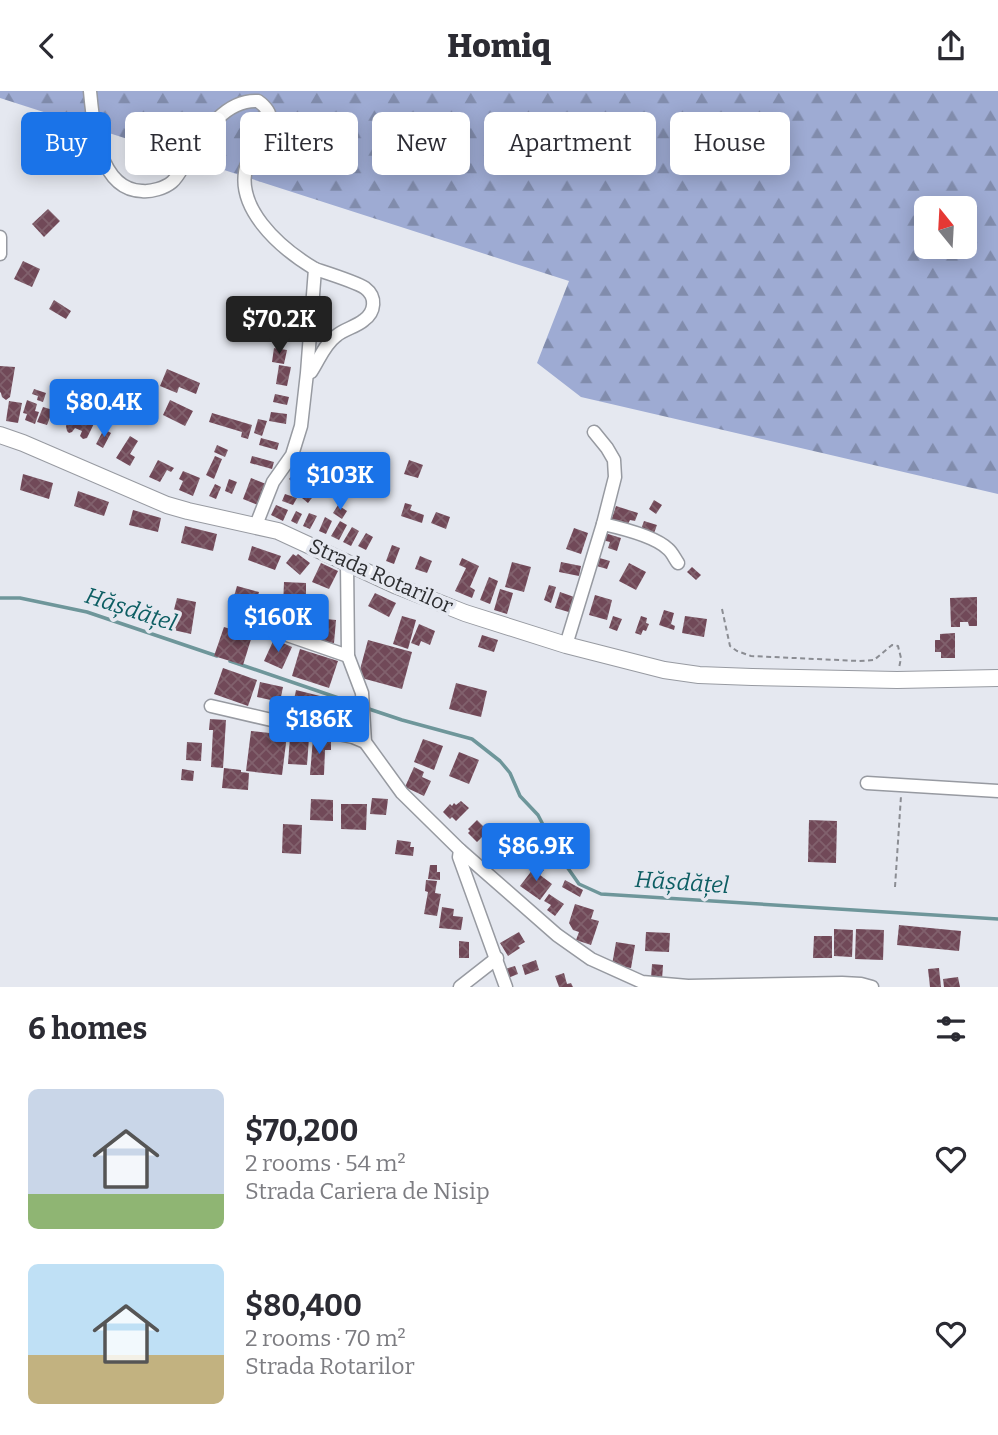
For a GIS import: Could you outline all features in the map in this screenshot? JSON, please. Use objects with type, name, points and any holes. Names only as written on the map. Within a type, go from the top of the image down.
[{"type":"main road","name":"Strada Rotarilor","points":[[0,435],[42,450],[167,505],[292,536],[436,603],[506,627],[641,665],[699,675],[897,680],[998,678]]},
{"type":"street","points":[[90,91],[96,138],[103,159],[110,173],[120,184],[132,191],[146,192],[171,183],[218,117],[231,108],[240,103],[258,101],[267,110],[271,125],[249,159],[245,171],[244,184],[248,200],[258,218],[296,258],[315,269],[365,288],[374,302],[371,313],[336,336],[326,346],[311,372],[307,373]]},
{"type":"street","points":[[0,237],[0,254]]},
{"type":"street","points":[[256,525],[273,482],[292,455],[304,410],[315,269]]},
{"type":"street","points":[[566,645],[615,477],[614,460],[594,432]]},
{"type":"street","points":[[603,524],[644,535],[667,548],[678,563]]},
{"type":"street","points":[[347,562],[348,656],[362,693],[365,742]]},
{"type":"street","points":[[264,627],[348,656]]},
{"type":"street","points":[[211,706],[353,737],[365,742],[402,793],[460,850],[557,935],[591,959],[615,971],[642,982],[688,986],[842,983],[872,987]]},
{"type":"street","points":[[867,783],[998,791]]},
{"type":"street","points":[[460,850],[459,857],[506,987]]},
{"type":"street","points":[[466,877],[483,869]]},
{"type":"street","points":[[460,987],[497,958]]},
{"type":"path","points":[[722,609],[730,646],[737,651],[751,656],[784,659],[859,661],[874,660],[892,645],[898,646],[900,651],[897,680]]},
{"type":"path","points":[[895,887],[901,785]]},
{"type":"green space","points":[[0,91],[998,91],[998,494],[581,397],[537,363],[569,281],[226,171],[226,112],[125,112],[125,138],[111,134],[111,112],[44,112],[0,98]]},
{"type":"building","points":[[48,209],[60,221],[44,237],[32,224]]},
{"type":"building","points":[[23,261],[40,269],[32,287],[14,279]]},
{"type":"building","points":[[54,300],[71,311],[66,319],[49,309]]},
{"type":"building","points":[[276,311],[291,312],[290,320],[276,319]]},
{"type":"building","points":[[257,322],[282,323],[282,335],[257,334]]},
{"type":"building","points":[[274,348],[287,350],[284,364],[272,362]]},
{"type":"building","points":[[279,365],[291,367],[287,386],[276,384]]},
{"type":"building","points":[[0,366],[15,367],[10,397],[6,400],[0,392]]},
{"type":"building","points":[[167,369],[200,383],[196,394],[179,387],[177,393],[160,386]]},
{"type":"building","points":[[34,389],[46,393],[43,402],[32,394]]},
{"type":"building","points":[[275,394],[289,397],[287,405],[273,402]]},
{"type":"building","points":[[70,396],[102,407],[87,438],[83,439],[80,436],[82,431],[75,428],[72,432],[67,431],[66,426],[73,412],[64,409]]},
{"type":"building","points":[[27,400],[37,404],[35,411],[39,412],[35,424],[25,420],[27,414],[23,413]]},
{"type":"building","points":[[170,400],[193,411],[185,426],[163,415]]},
{"type":"building","points":[[9,401],[22,403],[18,423],[6,421]]},
{"type":"building","points":[[43,407],[53,410],[47,425],[37,422]]},
{"type":"building","points":[[56,409],[66,412],[62,424],[52,421]]},
{"type":"building","points":[[271,412],[287,414],[286,424],[269,421]]},
{"type":"building","points":[[212,413],[252,425],[248,439],[241,437],[242,432],[209,422]]},
{"type":"building","points":[[258,419],[267,421],[262,436],[254,433]]},
{"type":"building","points":[[104,429],[111,433],[103,448],[96,444]]},
{"type":"building","points":[[130,436],[138,441],[130,454],[135,457],[130,466],[116,458]]},
{"type":"building","points":[[261,438],[279,443],[277,450],[259,445]]},
{"type":"building","points":[[217,445],[228,450],[225,457],[214,452]]},
{"type":"building","points":[[215,456],[222,459],[214,479],[206,475]]},
{"type":"building","points":[[252,456],[274,462],[272,469],[250,463]]},
{"type":"building","points":[[158,460],[174,468],[171,472],[167,470],[160,482],[149,477]]},
{"type":"building","points":[[409,460],[423,465],[418,478],[404,474]]},
{"type":"building","points":[[321,461],[329,468],[325,474],[328,477],[308,503],[296,493]]},
{"type":"building","points":[[298,469],[305,475],[296,485],[289,479]]},
{"type":"building","points":[[183,471],[200,478],[193,496],[179,490],[183,481],[179,479]]},
{"type":"building","points":[[23,474],[53,483],[49,499],[20,490]]},
{"type":"building","points":[[251,478],[266,484],[258,505],[243,499]]},
{"type":"building","points":[[229,479],[237,482],[232,494],[225,491]]},
{"type":"building","points":[[215,484],[221,487],[216,499],[209,496]]},
{"type":"building","points":[[78,491],[109,502],[104,516],[74,506]]},
{"type":"building","points":[[285,494],[297,498],[293,505],[282,501]]},
{"type":"building","points":[[654,500],[662,505],[656,514],[649,509]]},
{"type":"building","points":[[405,503],[412,505],[410,510],[424,515],[422,523],[401,516]]},
{"type":"building","points":[[276,505],[288,510],[283,521],[271,515]]},
{"type":"building","points":[[338,505],[347,511],[342,519],[333,513]]},
{"type":"building","points":[[616,506],[638,513],[635,521],[630,520],[627,526],[611,521]]},
{"type":"building","points":[[133,510],[161,518],[158,532],[129,525]]},
{"type":"building","points":[[296,511],[302,514],[297,524],[291,521]]},
{"type":"building","points":[[436,512],[450,517],[446,529],[431,523]]},
{"type":"building","points":[[309,513],[317,516],[310,529],[303,526]]},
{"type":"building","points":[[325,517],[332,521],[326,534],[319,531]]},
{"type":"building","points":[[340,521],[347,525],[339,540],[331,536]]},
{"type":"building","points":[[644,521],[657,525],[653,536],[640,532]]},
{"type":"building","points":[[185,526],[217,534],[213,551],[181,543]]},
{"type":"building","points":[[352,527],[359,531],[351,546],[343,542]]},
{"type":"building","points":[[574,528],[588,533],[581,554],[566,549]]},
{"type":"building","points":[[366,533],[373,537],[366,550],[358,546]]},
{"type":"building","points":[[605,533],[621,538],[617,551],[608,548],[610,542],[602,540]]},
{"type":"building","points":[[392,545],[400,548],[394,564],[386,561]]},
{"type":"building","points":[[252,546],[281,556],[275,570],[248,560]]},
{"type":"building","points":[[293,554],[298,554],[310,563],[300,575],[286,563]]},
{"type":"building","points":[[420,556],[432,561],[427,573],[415,569]]},
{"type":"building","points":[[596,557],[610,561],[607,569],[593,565]]},
{"type":"building","points":[[462,558],[479,566],[470,587],[475,590],[472,598],[455,591],[466,568],[459,565]]},
{"type":"building","points":[[512,562],[531,567],[524,592],[505,587]]},
{"type":"building","points":[[561,562],[581,566],[579,576],[559,572]]},
{"type":"building","points":[[321,563],[338,571],[329,589],[312,582]]},
{"type":"building","points":[[629,563],[646,572],[636,590],[619,581]]},
{"type":"building","points":[[692,567],[701,575],[696,580],[687,572]]},
{"type":"building","points":[[489,577],[498,581],[490,604],[480,600]]},
{"type":"building","points":[[284,582],[306,583],[306,607],[283,606]]},
{"type":"building","points":[[549,585],[556,587],[551,603],[544,600]]},
{"type":"building","points":[[237,586],[259,592],[251,620],[229,613]]},
{"type":"building","points":[[500,589],[513,593],[507,614],[494,610]]},
{"type":"building","points":[[560,592],[577,598],[572,613],[555,608]]},
{"type":"building","points":[[375,593],[396,603],[389,617],[368,606]]},
{"type":"building","points":[[595,595],[612,600],[607,620],[589,615]]},
{"type":"building","points":[[977,597],[977,626],[960,622],[960,627],[951,627],[950,598]]},
{"type":"building","points":[[177,598],[196,602],[191,634],[169,629]]},
{"type":"building","points":[[664,610],[674,613],[671,624],[675,626],[674,630],[659,625]]},
{"type":"building","points":[[402,616],[416,620],[408,649],[393,644]]},
{"type":"building","points":[[613,616],[622,619],[617,631],[609,628]]},
{"type":"building","points":[[641,616],[647,618],[646,623],[649,624],[641,635],[635,633]]},
{"type":"building","points":[[685,616],[707,619],[704,637],[682,633]]},
{"type":"building","points":[[306,617],[336,620],[334,643],[304,640]]},
{"type":"building","points":[[419,624],[435,631],[430,645],[421,641],[419,646],[411,643]]},
{"type":"building","points":[[224,627],[252,636],[243,665],[214,656]]},
{"type":"building","points":[[955,633],[955,658],[941,658],[941,652],[935,652],[935,640],[940,640],[940,634]]},
{"type":"building","points":[[482,635],[498,640],[494,652],[478,647]]},
{"type":"building","points":[[274,639],[292,647],[282,669],[264,661]]},
{"type":"building","points":[[368,640],[412,652],[402,689],[358,677]]},
{"type":"building","points":[[300,649],[338,661],[329,688],[292,676]]},
{"type":"building","points":[[223,668],[257,680],[248,706],[214,694]]},
{"type":"building","points":[[260,682],[283,687],[280,702],[257,697]]},
{"type":"building","points":[[456,683],[487,691],[481,717],[449,709]]},
{"type":"building","points":[[296,690],[320,696],[316,724],[290,719]]},
{"type":"building","points":[[210,719],[226,720],[223,768],[211,767],[213,730],[209,730]]},
{"type":"building","points":[[251,731],[287,735],[282,775],[246,771]]},
{"type":"building","points":[[290,737],[309,738],[307,765],[288,764]]},
{"type":"building","points":[[313,738],[331,739],[331,750],[325,750],[324,775],[310,775]]},
{"type":"building","points":[[423,739],[443,746],[434,770],[414,762]]},
{"type":"building","points":[[187,742],[202,743],[201,761],[186,760]]},
{"type":"building","points":[[459,752],[479,760],[469,784],[449,776]]},
{"type":"building","points":[[414,767],[424,772],[422,777],[431,781],[424,796],[405,787]]},
{"type":"building","points":[[224,768],[249,773],[248,790],[222,788]]},
{"type":"building","points":[[182,769],[194,771],[193,781],[181,780]]},
{"type":"building","points":[[372,798],[388,799],[386,815],[370,814]]},
{"type":"building","points":[[311,799],[333,800],[333,821],[310,820]]},
{"type":"building","points":[[461,801],[469,808],[456,821],[443,812],[450,804],[456,805]]},
{"type":"building","points":[[341,804],[367,804],[366,830],[341,829]]},
{"type":"building","points":[[477,820],[488,831],[477,842],[468,833],[468,829]]},
{"type":"building","points":[[809,820],[837,821],[836,863],[808,862]]},
{"type":"building","points":[[283,824],[302,825],[301,854],[282,853]]},
{"type":"building","points":[[397,840],[411,842],[410,847],[414,847],[413,856],[395,854]]},
{"type":"building","points":[[509,842],[528,847],[523,864],[505,860]]},
{"type":"building","points":[[430,865],[437,865],[440,880],[428,879]]},
{"type":"building","points":[[536,865],[544,870],[540,875],[552,884],[540,900],[520,886]]},
{"type":"building","points":[[426,880],[437,881],[435,893],[441,894],[437,916],[424,914],[428,892],[425,891]]},
{"type":"building","points":[[565,880],[583,890],[580,897],[562,887]]},
{"type":"building","points":[[549,894],[564,904],[555,916],[547,910],[551,905],[544,901]]},
{"type":"building","points":[[575,904],[594,910],[591,919],[599,921],[591,945],[576,940],[579,932],[573,930],[569,923]]},
{"type":"building","points":[[442,907],[454,909],[453,916],[463,917],[461,930],[439,928]]},
{"type":"building","points":[[899,925],[961,931],[959,951],[897,945]]},
{"type":"building","points":[[834,929],[853,930],[852,957],[834,956]]},
{"type":"building","points":[[856,929],[884,930],[883,960],[855,959]]},
{"type":"building","points":[[519,932],[525,942],[508,956],[500,943]]},
{"type":"building","points":[[646,932],[670,933],[669,952],[645,951]]},
{"type":"building","points":[[814,936],[832,936],[832,958],[813,958]]},
{"type":"building","points":[[459,941],[469,942],[469,958],[459,958]]},
{"type":"building","points":[[616,942],[635,945],[631,968],[612,965]]},
{"type":"building","points":[[536,960],[539,970],[525,975],[522,965]]},
{"type":"building","points":[[652,964],[663,965],[662,980],[651,979]]},
{"type":"building","points":[[515,966],[518,974],[508,978],[505,969]]},
{"type":"building","points":[[939,968],[941,987],[930,987],[928,969]]},
{"type":"building","points":[[564,973],[567,984],[571,983],[573,987],[559,987],[555,976]]},
{"type":"building","points":[[958,977],[960,987],[944,987],[943,979]]},
{"type":"waterway","name":"Hășdățel","points":[[0,598],[20,598],[87,612],[217,656]]},
{"type":"waterway","name":"Hășdățel","points":[[230,661],[359,705]]},
{"type":"waterway","name":"Hășdățel","points":[[366,708],[472,739],[500,761],[510,773],[520,796],[538,815],[558,854],[579,884],[601,894],[998,919]]}]
